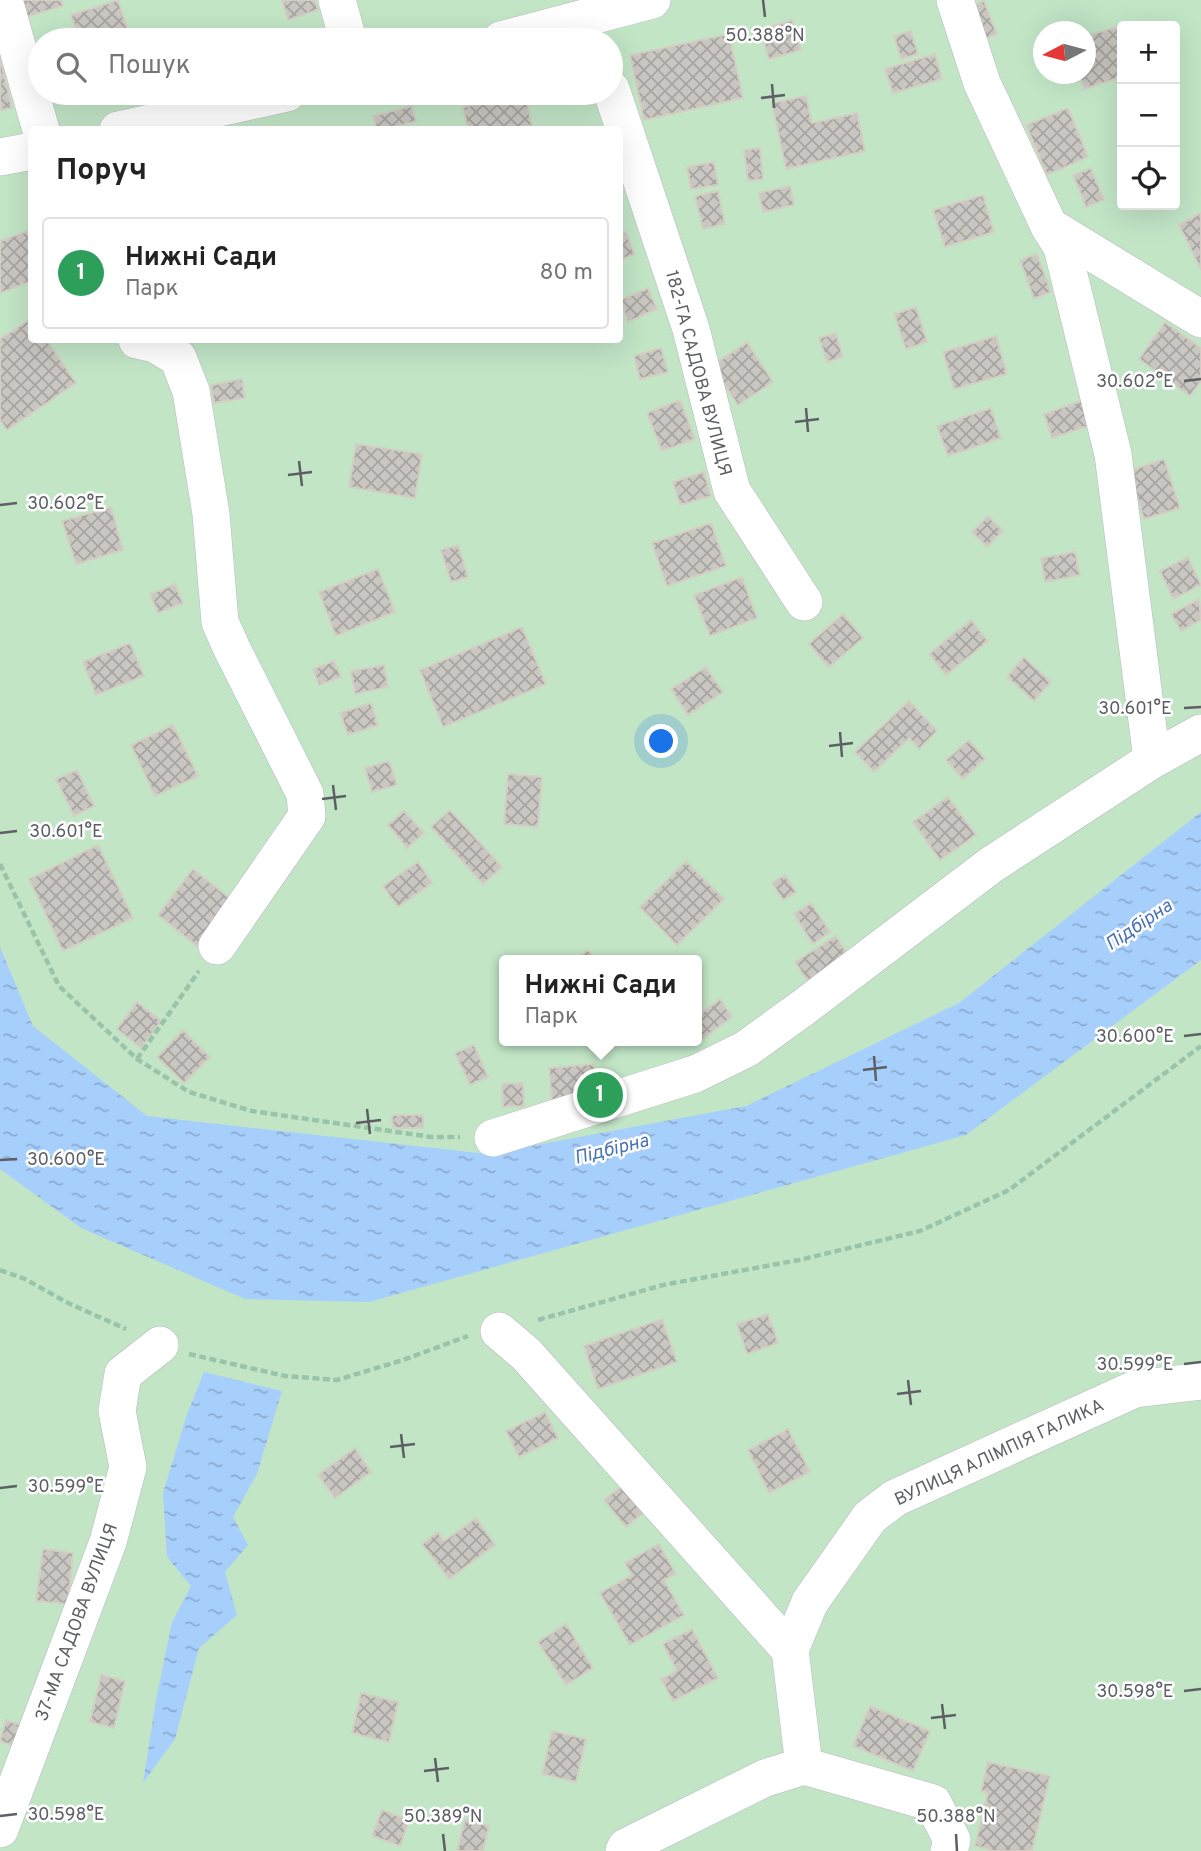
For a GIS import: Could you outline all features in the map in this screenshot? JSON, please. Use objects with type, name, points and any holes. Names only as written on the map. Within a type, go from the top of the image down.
[{"type":"street","points":[[4,0],[28,84]]},
{"type":"street","points":[[337,0],[345,28]]},
{"type":"street","points":[[593,28],[652,0]]},
{"type":"street","points":[[955,0],[982,83],[1049,226],[1062,247],[1114,454],[1152,760]]},
{"type":"street","points":[[34,105],[40,126]]},
{"type":"street","points":[[136,126],[232,105]]},
{"type":"street","name":"182-ГА САДОВА ВУЛИЦЯ","points":[[616,105],[691,329],[732,491],[804,602]]},
{"type":"street","points":[[0,157],[28,151]]},
{"type":"street","points":[[1049,226],[1201,319]]},
{"type":"street","points":[[150,343],[178,358],[191,391],[211,514],[220,621],[305,794],[307,816],[217,946]]},
{"type":"street","points":[[493,1138],[695,1074],[746,1049],[991,865],[1152,760],[1201,733]]},
{"type":"street","points":[[499,1331],[526,1354],[790,1650],[804,1766]]},
{"type":"street","name":"37-МА САДОВА ВУЛИЦЯ","points":[[0,1829],[108,1542],[128,1467],[117,1411],[123,1374],[160,1345]]},
{"type":"street","name":"ВУЛИЦЯ АЛІМПІЯ ГАЛИКА","points":[[790,1650],[810,1602],[870,1517],[895,1498],[1135,1389],[1201,1381]]},
{"type":"street","points":[[624,1851],[625,1847],[765,1778],[804,1766],[933,1803],[952,1840],[949,1851]]},
{"type":"path","points":[[0,864],[59,986],[137,1059],[189,1092],[253,1111],[431,1137],[493,1138]]},
{"type":"path","points":[[137,1059],[217,946]]},
{"type":"path","points":[[0,1270],[25,1279],[68,1303],[160,1345],[197,1357],[285,1376],[337,1380],[466,1337],[499,1331],[663,1285],[799,1260],[920,1231],[1009,1190],[1201,1046]]},
{"type":"green space","points":[[0,0],[1201,0],[1201,1851],[0,1851]]},
{"type":"water","name":"Підбірна","points":[[1201,812],[1201,960],[966,1135],[369,1302],[245,1299],[81,1228],[0,1169],[0,947],[33,1026],[147,1116],[488,1154],[746,1106],[959,1003]]},
{"type":"water","points":[[204,1372],[282,1391],[257,1474],[233,1517],[248,1545],[225,1572],[237,1615],[199,1648],[175,1739],[143,1783],[172,1622],[191,1586],[167,1557],[163,1493],[187,1414]]},
{"type":"building","points":[[14,0],[61,0],[63,6],[19,19]]},
{"type":"building","points":[[118,0],[127,28],[75,28],[71,15]]},
{"type":"building","points":[[282,0],[315,0],[318,10],[288,20]]},
{"type":"building","points":[[984,1],[997,34],[982,40],[969,7]]},
{"type":"building","points":[[792,20],[801,50],[769,59],[760,30]]},
{"type":"building","points":[[1117,27],[1117,79],[1084,89],[1082,84],[1096,84],[1096,33]]},
{"type":"building","points":[[911,31],[918,54],[901,59],[894,36]]},
{"type":"building","points":[[729,34],[743,98],[644,120],[630,55]]},
{"type":"building","points":[[935,54],[942,79],[893,93],[885,69]]},
{"type":"building","points":[[0,57],[12,108],[0,110]]},
{"type":"building","points":[[806,96],[812,123],[857,113],[865,151],[786,169],[772,103]]},
{"type":"building","points":[[527,105],[532,125],[467,126],[463,107]]},
{"type":"building","points":[[412,106],[416,121],[399,126],[376,126],[373,116]]},
{"type":"building","points":[[1068,108],[1088,157],[1047,175],[1026,125]]},
{"type":"building","points":[[760,148],[763,179],[748,181],[744,150]]},
{"type":"building","points":[[714,162],[718,185],[691,189],[687,167]]},
{"type":"building","points":[[1091,168],[1104,200],[1086,207],[1073,175]]},
{"type":"building","points":[[790,186],[794,205],[763,212],[759,193]]},
{"type":"building","points":[[718,191],[725,224],[703,229],[695,196]]},
{"type":"building","points":[[983,195],[994,232],[945,247],[933,210]]},
{"type":"building","points":[[1201,213],[1201,270],[1179,225]]},
{"type":"building","points":[[28,230],[28,282],[0,293],[0,241]]},
{"type":"building","points":[[626,232],[635,254],[623,259],[623,233]]},
{"type":"building","points":[[1037,254],[1051,292],[1034,299],[1020,260]]},
{"type":"building","points":[[648,288],[657,309],[628,322],[623,299]]},
{"type":"building","points":[[916,307],[927,342],[906,349],[894,314]]},
{"type":"building","points":[[28,321],[28,343],[49,343],[76,383],[7,430],[0,420],[0,339]]},
{"type":"building","points":[[1165,322],[1201,348],[1201,381],[1190,396],[1139,359]]},
{"type":"building","points":[[836,333],[843,357],[827,362],[819,338]]},
{"type":"building","points":[[996,336],[1007,374],[954,389],[943,352]]},
{"type":"building","points":[[747,342],[773,382],[738,405],[712,366]]},
{"type":"building","points":[[661,348],[668,372],[640,379],[634,356]]},
{"type":"building","points":[[242,379],[245,398],[214,403],[211,385]]},
{"type":"building","points":[[1089,398],[1097,423],[1052,438],[1044,414]]},
{"type":"building","points":[[680,400],[695,439],[662,451],[647,413]]},
{"type":"building","points":[[991,408],[1001,438],[948,456],[937,426]]},
{"type":"building","points":[[356,444],[422,454],[415,498],[349,487]]},
{"type":"building","points":[[1164,459],[1180,508],[1144,519],[1129,471]]},
{"type":"building","points":[[704,472],[711,496],[680,505],[673,482]]},
{"type":"building","points":[[111,507],[123,550],[76,564],[62,521]]},
{"type":"building","points":[[988,516],[1003,531],[987,547],[972,532]]},
{"type":"building","points":[[711,523],[726,566],[667,586],[652,543]]},
{"type":"building","points":[[458,545],[468,577],[451,582],[441,550]]},
{"type":"building","points":[[1075,552],[1080,575],[1045,582],[1041,558]]},
{"type":"building","points":[[1188,557],[1201,585],[1173,599],[1160,571]]},
{"type":"building","points":[[378,569],[395,612],[336,636],[319,592]]},
{"type":"building","points":[[742,577],[757,618],[710,636],[694,595]]},
{"type":"building","points":[[175,584],[183,603],[158,613],[150,594]]},
{"type":"building","points":[[1199,599],[1201,620],[1181,631],[1171,614]]},
{"type":"building","points":[[843,614],[863,638],[829,667],[809,644]]},
{"type":"building","points":[[971,620],[988,641],[946,675],[929,654]]},
{"type":"building","points":[[522,627],[546,684],[443,727],[420,670]]},
{"type":"building","points":[[130,643],[144,676],[96,695],[83,662]]},
{"type":"building","points":[[1024,657],[1051,682],[1034,701],[1007,677]]},
{"type":"building","points":[[334,661],[341,677],[319,685],[313,669]]},
{"type":"building","points":[[384,665],[388,687],[355,694],[351,671]]},
{"type":"building","points":[[706,667],[723,692],[688,715],[671,689]]},
{"type":"building","points":[[909,701],[937,731],[919,749],[909,738],[874,772],[855,752]]},
{"type":"building","points":[[371,703],[378,725],[348,735],[340,713]]},
{"type":"building","points":[[173,725],[198,776],[155,796],[131,745]]},
{"type":"building","points":[[969,740],[985,759],[963,779],[946,760]]},
{"type":"building","points":[[389,761],[397,785],[372,792],[365,768]]},
{"type":"building","points":[[77,770],[94,806],[74,816],[56,779]]},
{"type":"building","points":[[508,774],[542,777],[538,827],[504,824]]},
{"type":"building","points":[[948,797],[976,835],[940,860],[913,822]]},
{"type":"building","points":[[450,810],[502,867],[483,884],[431,827]]},
{"type":"building","points":[[404,811],[424,833],[407,848],[388,825]]},
{"type":"building","points":[[98,845],[133,918],[63,951],[29,879]]},
{"type":"building","points":[[686,861],[724,899],[677,945],[640,907]]},
{"type":"building","points":[[418,862],[432,883],[398,907],[383,886]]},
{"type":"building","points":[[193,869],[233,901],[198,947],[158,915]]},
{"type":"building","points":[[785,875],[796,892],[783,900],[772,883]]},
{"type":"building","points":[[811,903],[830,932],[813,944],[794,914]]},
{"type":"building","points":[[836,936],[853,963],[813,989],[795,962]]},
{"type":"building","points":[[720,999],[732,1017],[702,1040],[702,1012]]},
{"type":"building","points":[[137,1002],[161,1021],[141,1048],[117,1029]]},
{"type":"building","points":[[183,1030],[210,1057],[184,1083],[157,1057]]},
{"type":"building","points":[[474,1045],[488,1077],[470,1085],[455,1053]]},
{"type":"building","points":[[594,1064],[597,1097],[552,1102],[549,1068]]},
{"type":"building","points":[[523,1083],[524,1106],[503,1107],[502,1084]]},
{"type":"building","points":[[392,1115],[423,1115],[423,1128],[393,1128]]},
{"type":"building","points":[[768,1314],[778,1343],[747,1354],[737,1324]]},
{"type":"building","points":[[662,1319],[677,1362],[598,1389],[584,1346]]},
{"type":"building","points":[[545,1412],[558,1438],[519,1457],[506,1431]]},
{"type":"building","points":[[788,1429],[810,1472],[769,1493],[748,1450]]},
{"type":"building","points":[[355,1448],[371,1472],[335,1498],[318,1475]]},
{"type":"building","points":[[626,1483],[647,1510],[626,1527],[604,1500]]},
{"type":"building","points":[[476,1518],[495,1545],[449,1579],[422,1544],[438,1532],[444,1541]]},
{"type":"building","points":[[659,1544],[676,1574],[664,1580],[684,1615],[630,1645],[600,1593],[632,1575],[625,1563]]},
{"type":"building","points":[[43,1549],[73,1553],[68,1604],[36,1601]]},
{"type":"building","points":[[566,1624],[593,1668],[566,1685],[538,1642]]},
{"type":"building","points":[[692,1629],[718,1678],[673,1701],[661,1679],[677,1671],[663,1644]]},
{"type":"building","points":[[101,1675],[125,1681],[114,1728],[90,1722]]},
{"type":"building","points":[[361,1693],[398,1702],[389,1742],[352,1733]]},
{"type":"building","points":[[870,1706],[930,1731],[913,1771],[853,1746]]},
{"type":"building","points":[[6,1720],[29,1728],[21,1749],[0,1741]]},
{"type":"building","points":[[552,1731],[586,1739],[576,1782],[542,1774]]},
{"type":"building","points":[[988,1762],[1050,1776],[1032,1851],[994,1851],[975,1846],[988,1793],[981,1791]]},
{"type":"building","points":[[382,1810],[409,1820],[400,1846],[372,1836]]},
{"type":"building","points":[[465,1820],[489,1826],[483,1851],[457,1851]]},
{"type":"place","name":"Нижні Сади","points":[[600,1095]]}]
